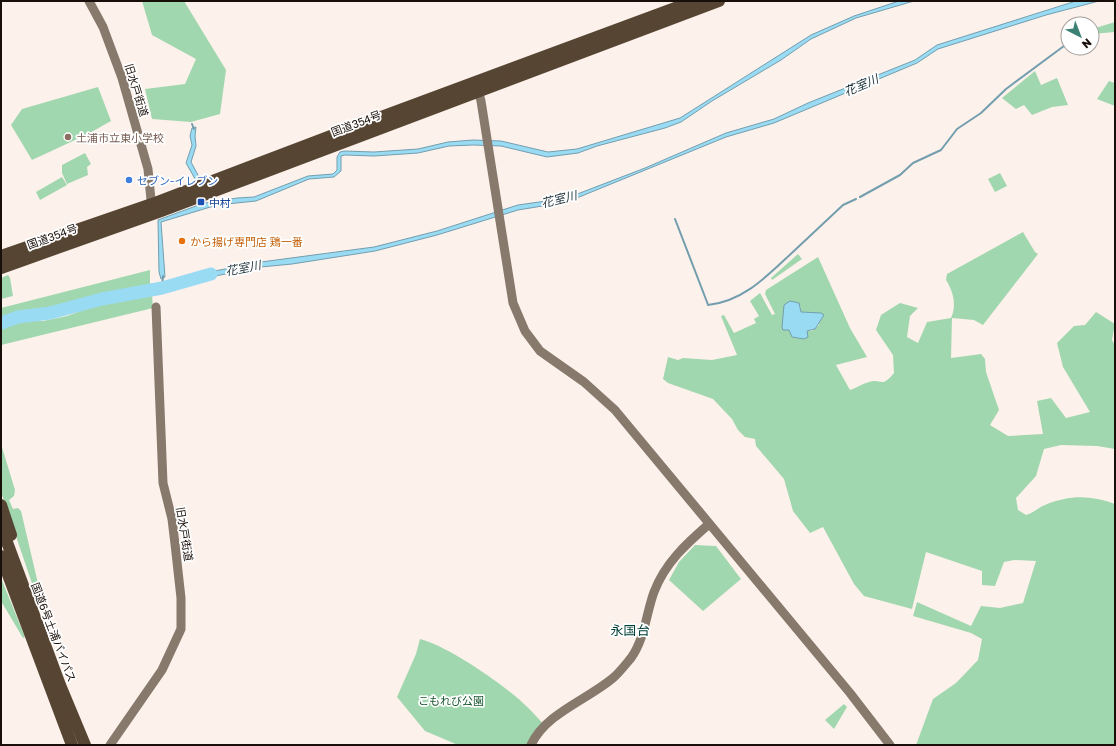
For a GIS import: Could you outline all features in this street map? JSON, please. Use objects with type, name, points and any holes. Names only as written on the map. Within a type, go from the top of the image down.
[{"type":"highway","name":"国道354号","points":[[1,268],[152,209],[477,87],[694,1]]},
{"type":"highway","name":"国道354号","points":[[477,87],[720,1]]},
{"type":"highway","name":"国道354号","points":[[1,256],[152,209]]},
{"type":"highway","points":[[1,505],[27,584],[29,602]]},
{"type":"highway","name":"国道6号土浦バイパス","points":[[1,526],[60,685],[85,745]]},
{"type":"highway","name":"国道6号土浦バイパス","points":[[1,556],[72,745]]},
{"type":"highway","points":[[1,569],[27,628]]},
{"type":"street","name":"旧水戸街道","points":[[89,1],[103,27],[122,78],[148,169],[152,209]]},
{"type":"street","points":[[477,87],[513,303],[519,320],[531,340],[540,351],[584,382],[615,410],[854,699],[890,745]]},
{"type":"street","name":"旧水戸街道","points":[[110,745],[162,670],[181,629],[181,598],[172,519],[163,483],[156,307]]},
{"type":"street","points":[[531,745],[545,726],[613,678],[631,657],[643,635],[654,593],[661,574],[685,544],[709,524]]},
{"type":"green space","points":[[142,1],[184,1],[226,70],[220,114],[191,122],[152,119],[145,89],[185,84],[196,59],[152,35]]},
{"type":"green space","points":[[1115,22],[1115,32],[1100,33],[1100,27]]},
{"type":"green space","points":[[1035,71],[1041,85],[1057,78],[1068,105],[1052,107],[1032,115],[1024,105],[1016,109],[1002,98]]},
{"type":"green space","points":[[1109,81],[1115,83],[1115,106],[1097,99]]},
{"type":"green space","points":[[98,87],[111,121],[88,134],[32,160],[11,125],[22,109]]},
{"type":"green space","points":[[85,153],[91,164],[87,167],[88,175],[67,184],[62,173],[62,165]]},
{"type":"green space","points":[[1000,173],[1007,186],[995,192],[988,179]]},
{"type":"green space","points":[[62,177],[67,185],[40,200],[36,192]]},
{"type":"green space","points":[[1023,232],[1035,252],[1038,254],[983,325],[974,320],[952,318],[951,358],[981,354],[985,359],[986,372],[999,410],[990,425],[1008,436],[1043,434],[1037,401],[1051,398],[1066,418],[1090,412],[1063,367],[1057,343],[1074,326],[1085,325],[1096,312],[1115,324],[1112,340],[1115,345],[1115,449],[1097,446],[1061,445],[1044,449],[1036,476],[1016,498],[1018,510],[1026,515],[1045,505],[1071,498],[1080,497],[1097,499],[1115,504],[1115,745],[916,745],[933,699],[956,683],[978,660],[982,639],[971,633],[913,616],[917,602],[971,626],[981,606],[1000,608],[1023,603],[1036,561],[1014,560],[1004,562],[995,586],[982,585],[982,571],[926,552],[912,609],[864,596],[854,584],[823,527],[810,533],[793,511],[784,479],[756,446],[755,439],[745,437],[738,430],[732,419],[713,399],[668,383],[663,379],[668,357],[678,360],[683,358],[712,360],[737,355],[721,316],[724,315],[734,333],[756,323],[754,319],[759,316],[750,301],[760,293],[772,315],[775,314],[765,294],[766,290],[818,257],[850,328],[867,357],[836,365],[850,390],[873,381],[884,382],[894,373],[893,355],[876,330],[881,315],[900,303],[918,308],[910,316],[907,337],[918,343],[927,322],[951,318],[954,303],[951,289],[946,280],[947,274]],"holes":[[[800,305],[801,312],[817,314],[819,325],[812,331],[806,331],[804,339],[792,337],[789,330],[782,327]]]},
{"type":"green space","points":[[798,254],[802,259],[772,280],[771,278]]},
{"type":"green space","points":[[150,270],[150,284],[87,298],[77,304],[44,308],[1,318],[1,308]]},
{"type":"green space","points":[[8,275],[10,278],[13,296],[1,299],[1,278]]},
{"type":"green space","points":[[152,295],[153,308],[1,345],[1,329],[21,321],[43,321],[67,316],[100,304]]},
{"type":"green space","points":[[1,444],[15,490],[14,496],[9,500],[13,509],[18,508],[21,511],[44,609],[41,610],[1,492]]},
{"type":"green space","points":[[695,545],[716,546],[741,579],[703,611],[669,580],[679,562]]},
{"type":"green space","points":[[1,578],[25,637],[23,638],[1,601]]},
{"type":"green space","name":"こもれび公園","points":[[420,639],[444,649],[474,666],[514,695],[526,706],[545,726],[531,745],[458,745],[425,731],[397,697],[416,654]]},
{"type":"green space","points":[[844,704],[847,707],[834,729],[825,720]]},
{"type":"water","points":[[899,1],[914,1],[856,18],[811,39],[781,60],[712,101],[681,122],[665,128],[597,146],[578,153],[547,157],[501,146],[473,145],[449,146],[418,153],[374,156],[345,155],[341,156],[341,171],[334,177],[309,179],[256,201],[217,205],[161,222],[165,277],[161,279],[159,272],[158,220],[204,203],[194,177],[186,163],[192,145],[190,136],[192,128],[196,127],[196,146],[191,162],[198,175],[206,203],[254,197],[308,176],[333,174],[337,170],[337,157],[340,152],[344,151],[374,152],[418,149],[448,142],[473,140],[501,141],[548,152],[577,149],[680,118],[811,35],[854,16]]},
{"type":"water","points":[[1076,1],[1099,1],[1046,15],[938,49],[917,63],[774,123],[726,137],[567,202],[518,210],[437,235],[375,251],[292,264],[261,267],[195,280],[194,275],[261,262],[374,247],[437,231],[518,205],[567,198],[645,168],[726,133],[774,119],[808,103],[915,60],[937,45]]},
{"type":"water","points":[[790,301],[799,303],[801,312],[821,313],[824,315],[815,329],[807,331],[808,337],[804,339],[792,337],[789,330],[783,330],[784,305]]},
{"type":"waterway","points":[[860,197],[900,175],[913,163],[941,150],[957,129],[981,113],[1006,89],[1060,49]]},
{"type":"waterway","points":[[192,124],[194,129]]},
{"type":"waterway","points":[[675,219],[708,305],[734,298],[756,285],[843,205],[856,199]]},
{"type":"waterway","name":"花室川","points":[[1,323],[18,317],[50,313],[102,299],[162,288],[211,274]]},
{"type":"waterway","points":[[162,288],[163,276]]},
{"type":"place","name":"土浦市立東小学校","points":[[68,137]]},
{"type":"place","name":"セブン-イレブン","points":[[129,180]]},
{"type":"place","name":"中村","points":[[201,202]]},
{"type":"place","name":"から揚げ専門店 鶏一番","points":[[182,241]]},
{"type":"district","name":"永国台","points":[[630,630]]}]
